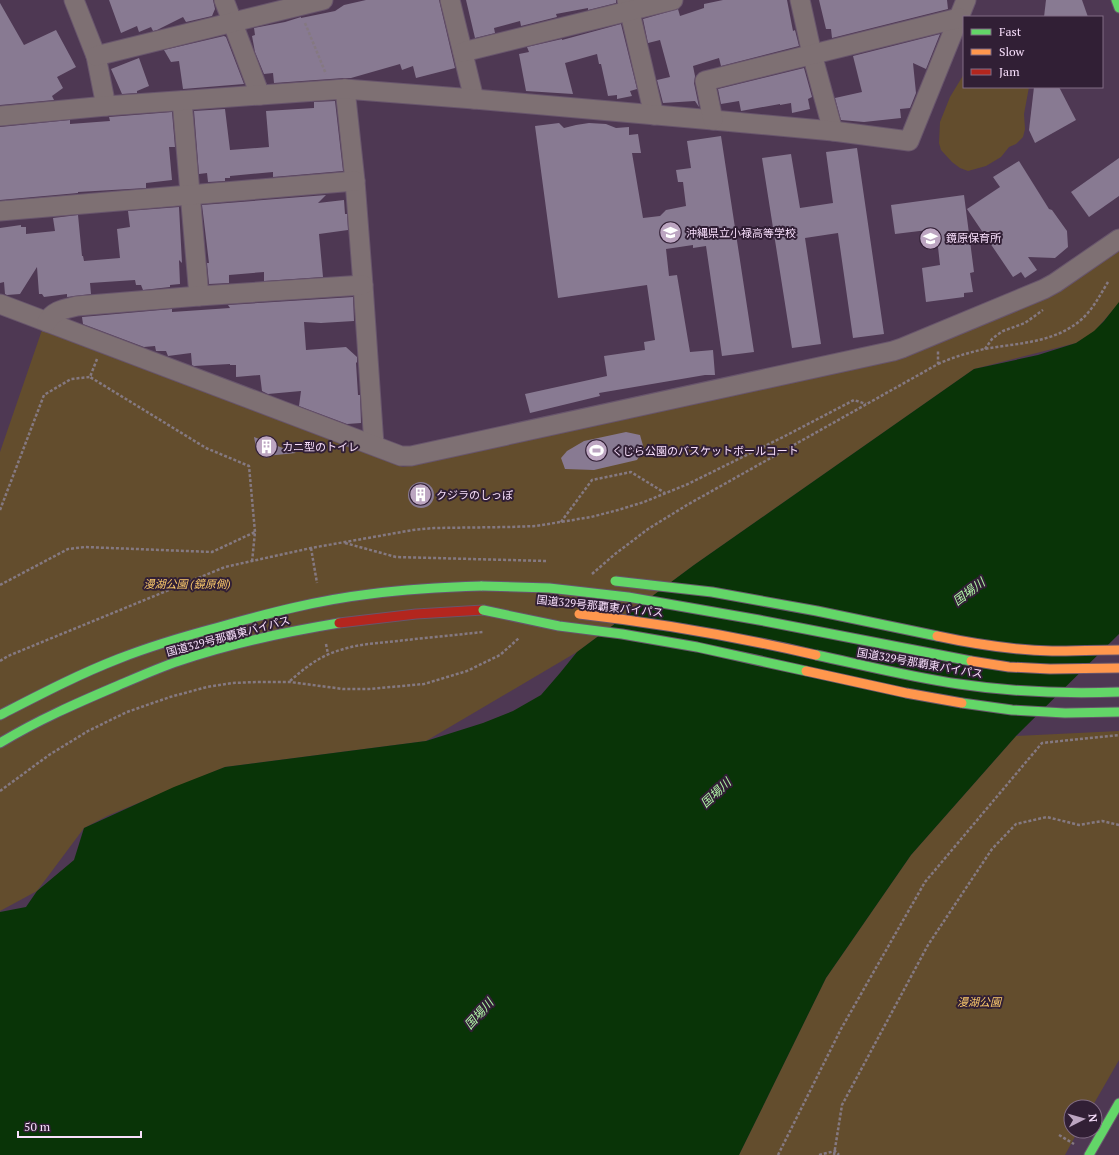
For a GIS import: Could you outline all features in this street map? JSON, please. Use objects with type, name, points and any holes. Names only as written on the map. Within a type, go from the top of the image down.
[{"type":"main road","points":[[1116,0],[1119,8]]},
{"type":"main road","points":[[482,586],[536,579]]},
{"type":"main road","points":[[605,580],[712,592],[817,611],[962,641],[1009,648],[1050,650],[1119,650]]},
{"type":"main road","name":"国道329号那覇東バイパス","points":[[0,715],[34,697],[106,664],[159,644],[286,608],[391,591],[430,588],[482,586],[549,588],[628,597],[759,620],[958,659],[1009,666],[1050,669],[1119,668]]},
{"type":"main road","points":[[483,610],[547,625],[598,631],[696,647],[882,689],[952,703],[1007,710],[1076,713],[1119,712]]},
{"type":"main road","name":"国道329号那覇東バイパス","points":[[0,743],[44,718],[82,700],[168,665],[256,639],[327,625],[379,617],[483,610],[533,611]]},
{"type":"main road","name":"国道329号那覇東バイパス","points":[[573,613],[700,631],[954,684],[1008,690],[1047,692],[1119,692]]},
{"type":"main road","points":[[1089,1155],[1119,1103]]},
{"type":"street","points":[[74,0],[96,56],[106,106]]},
{"type":"street","points":[[224,0],[260,95]]},
{"type":"street","points":[[96,56],[323,0]]},
{"type":"street","points":[[450,0],[474,99]]},
{"type":"street","points":[[463,52],[628,5],[673,0]]},
{"type":"street","points":[[800,0],[812,54],[833,131]]},
{"type":"street","points":[[0,116],[106,106],[338,90],[474,99],[833,131],[909,140],[966,0]]},
{"type":"street","points":[[628,5],[654,115]]},
{"type":"street","points":[[713,120],[705,81],[959,18]]},
{"type":"street","points":[[338,90],[355,181],[374,445]]},
{"type":"street","points":[[182,101],[199,296]]},
{"type":"street","points":[[0,212],[355,181]]},
{"type":"street","points":[[0,304],[401,456],[411,456],[892,351],[909,346],[1044,289],[1119,239]]},
{"type":"street","points":[[47,322],[49,317],[59,310],[77,306],[363,285]]},
{"type":"path","points":[[299,6],[330,83],[338,90]]},
{"type":"path","points":[[938,364],[960,355],[985,349],[1039,340],[1062,333],[1086,315],[1108,282]]},
{"type":"path","points":[[985,349],[997,335],[1003,331],[1025,323],[1045,308]]},
{"type":"path","points":[[90,377],[97,358]]},
{"type":"path","points":[[0,510],[44,395],[71,378],[90,377],[206,448],[249,466],[256,532],[252,562]]},
{"type":"path","points":[[0,661],[8,656],[225,568],[311,548],[413,530],[434,528],[509,528],[536,526],[591,517],[611,512],[665,494],[688,484],[854,400],[866,404]]},
{"type":"path","points":[[561,522],[592,480],[631,472],[665,494]]},
{"type":"path","points":[[0,585],[68,549],[85,547],[212,552],[256,532]]},
{"type":"path","points":[[342,543],[396,558],[546,561]]},
{"type":"path","points":[[311,548],[318,588]]},
{"type":"path","points":[[290,682],[307,667],[328,654],[351,647],[483,632]]},
{"type":"path","points":[[778,1155],[840,1029],[925,882],[1042,743],[1119,735]]},
{"type":"path","points":[[834,1155],[842,1105],[928,945],[992,849],[1016,824],[1047,817],[1079,826],[1102,821],[1119,824]]},
{"type":"path","points":[[1058,1135],[1077,1146]]},
{"type":"path","points":[[819,1155],[835,1151]]},
{"type":"path","points":[[835,1151],[839,1155]]},
{"type":"green space","points":[[963,76],[963,88],[1029,88],[1024,114],[1025,129],[1023,137],[1016,144],[1009,147],[1001,157],[986,166],[968,171],[960,168],[941,150],[939,143],[940,122],[950,97]]},
{"type":"green space","name":"漫湖公園 (鏡原側)","points":[[1119,250],[1119,303],[1094,332],[1076,343],[974,369],[694,565],[577,652],[426,741],[225,767],[107,816],[84,828],[37,891],[0,911],[0,452],[42,330],[403,467],[893,360],[1054,295]]},
{"type":"green space","name":"漫湖公園","points":[[1119,731],[1119,1060],[1097,1099],[1063,1099],[1063,1139],[1074,1139],[1065,1155],[739,1155],[826,978],[911,855],[1016,736]]},
{"type":"water","name":"国場川","points":[[1119,302],[1119,634],[1016,736],[911,855],[826,978],[739,1155],[0,1155],[0,912],[26,907],[37,891],[74,860],[84,828],[174,787],[225,767],[426,741],[483,723],[513,711],[541,695],[577,652],[694,565],[974,369],[1038,355],[1076,343],[1094,331]]},
{"type":"building","points":[[109,0],[213,0],[215,9],[212,16],[186,22],[183,17],[157,30],[153,31],[151,27],[139,32],[137,26],[121,33]]},
{"type":"building","points":[[366,0],[439,0],[455,68],[416,78],[413,66],[402,70],[400,64],[351,78],[274,83],[273,73],[264,74],[255,52],[252,36],[255,35],[254,28],[335,11],[344,5]]},
{"type":"building","points":[[466,0],[616,0],[616,3],[588,10],[588,8],[556,14],[557,17],[521,26],[520,21],[494,28],[495,33],[475,38]]},
{"type":"building","points":[[723,0],[787,0],[793,31],[795,30],[799,46],[721,66],[719,58],[693,66],[695,76],[694,83],[699,107],[695,101],[663,103],[657,80],[670,77],[660,40],[648,43],[643,19],[678,9],[680,16],[704,8],[704,4]]},
{"type":"building","points":[[819,0],[947,0],[948,9],[832,38],[831,29],[826,29]]},
{"type":"building","points":[[1046,0],[1082,0],[1088,16],[1044,16]]},
{"type":"building","points":[[0,3],[24,45],[56,30],[76,67],[57,77],[63,88],[52,96],[54,100],[0,105]]},
{"type":"building","points":[[621,24],[637,89],[630,91],[632,96],[617,99],[617,95],[608,96],[601,64],[599,64],[597,54],[565,63],[573,94],[526,91],[519,54],[529,52],[527,47],[562,40]]},
{"type":"building","points":[[940,34],[926,69],[913,63],[916,93],[910,108],[900,109],[901,118],[864,122],[841,120],[835,98],[862,92],[853,56]]},
{"type":"building","points":[[224,36],[226,37],[244,84],[183,89],[179,61],[171,62],[164,50]]},
{"type":"building","points":[[139,58],[149,86],[137,91],[137,93],[122,94],[111,69]]},
{"type":"building","points":[[804,68],[812,97],[808,99],[810,109],[792,113],[791,103],[741,111],[739,101],[721,104],[718,89]]},
{"type":"building","points":[[1034,88],[1060,88],[1076,120],[1035,143],[1029,130]]},
{"type":"building","points":[[335,101],[343,171],[273,177],[273,172],[230,176],[230,178],[225,178],[225,181],[208,182],[207,173],[199,174],[194,111],[225,109],[230,150],[269,147],[266,111],[314,108],[314,102]]},
{"type":"building","points":[[172,112],[175,147],[169,147],[172,180],[146,183],[146,188],[78,192],[0,200],[0,127],[70,120],[70,124],[110,121],[109,117]]},
{"type":"building","points":[[559,123],[564,128],[589,123],[606,124],[616,128],[629,127],[629,135],[638,134],[641,153],[632,153],[643,218],[660,216],[666,210],[686,206],[683,182],[678,182],[676,170],[691,168],[687,141],[721,136],[754,352],[722,356],[706,246],[693,248],[693,245],[666,249],[669,276],[677,275],[690,352],[713,350],[715,375],[705,375],[599,393],[600,396],[530,413],[525,394],[607,376],[604,356],[645,350],[644,342],[655,340],[647,285],[558,298],[535,126]]},
{"type":"building","points":[[857,148],[884,334],[853,338],[838,233],[805,238],[821,344],[792,348],[762,158],[791,154],[800,208],[833,203],[826,152]]},
{"type":"building","points":[[1119,158],[1119,196],[1089,217],[1071,192]]},
{"type":"building","points":[[1019,161],[1049,209],[1052,210],[1067,231],[1068,247],[1055,258],[1028,257],[1037,270],[1025,278],[1021,272],[1013,277],[967,209],[1000,187],[993,177]]},
{"type":"building","points":[[326,195],[318,203],[344,200],[348,230],[319,234],[323,277],[264,281],[264,272],[229,275],[229,283],[209,284],[207,263],[209,263],[202,205]]},
{"type":"building","name":"鏡原保育所","points":[[964,195],[974,272],[970,273],[973,292],[964,293],[964,297],[926,302],[922,268],[940,265],[936,229],[895,234],[891,205]]},
{"type":"building","points":[[179,207],[182,263],[179,260],[180,284],[170,285],[170,287],[143,290],[141,285],[136,285],[135,280],[90,283],[91,294],[67,297],[67,294],[44,297],[42,294],[39,294],[37,267],[20,294],[5,294],[4,282],[0,283],[0,228],[21,225],[21,227],[26,227],[26,234],[55,231],[53,218],[78,215],[82,256],[84,261],[120,258],[117,229],[130,227],[128,211]]},
{"type":"building","points":[[353,297],[354,321],[321,323],[304,322],[306,350],[346,347],[357,357],[356,363],[358,395],[360,395],[361,423],[347,424],[299,406],[301,391],[268,394],[262,391],[260,375],[236,377],[236,365],[194,366],[192,365],[191,353],[168,356],[166,351],[156,351],[155,346],[144,347],[83,324],[82,317],[172,309],[172,312],[230,308],[228,305]]},
{"type":"building","points":[[626,432],[640,435],[644,449],[637,460],[594,470],[565,469],[561,458],[567,451],[584,441]]},
{"type":"building","name":"カニ型のトイレ","points":[[254,437],[296,453],[266,456],[257,453]]},
{"type":"building","name":"クジラのしっぽ","points":[[421,482],[430,486],[434,495],[430,504],[421,508],[412,504],[408,495],[412,486]]},
{"type":"traffic: fast","points":[[1116,0],[1119,8]]},
{"type":"traffic: fast","points":[[615,581],[712,592],[817,611],[937,636]]},
{"type":"traffic: fast","points":[[0,715],[73,678],[118,659],[194,634],[257,617],[313,603],[384,592],[482,586]]},
{"type":"traffic: fast","points":[[482,586],[549,588],[628,597],[759,620],[971,661]]},
{"type":"traffic: fast","points":[[483,610],[559,626],[622,634],[697,647],[806,671]]},
{"type":"traffic: fast","points":[[0,743],[72,705],[171,664],[238,643],[339,623]]},
{"type":"traffic: fast","points":[[816,655],[887,671],[979,687],[1039,692],[1119,692]]},
{"type":"traffic: fast","points":[[962,703],[1012,710],[1065,713],[1119,712]]},
{"type":"traffic: fast","points":[[1089,1155],[1119,1103]]},
{"type":"traffic: jam","points":[[339,623],[416,614],[483,610]]},
{"type":"traffic: slow","points":[[579,614],[698,631],[816,655]]},
{"type":"traffic: slow","points":[[937,636],[1008,648],[1052,651],[1119,650]]},
{"type":"traffic: slow","points":[[971,661],[1009,667],[1050,669],[1119,668]]},
{"type":"traffic: slow","points":[[806,671],[906,693],[962,703]]},
{"type":"place","name":"沖縄県立小禄高等学校","points":[[670,233]]},
{"type":"place","name":"鏡原保育所","points":[[931,238]]},
{"type":"place","name":"カニ型のトイレ","points":[[266,447]]},
{"type":"place","name":"くじら公園のバスケットボールコート","points":[[597,451]]},
{"type":"place","name":"クジラのしっぽ","points":[[421,495]]}]
